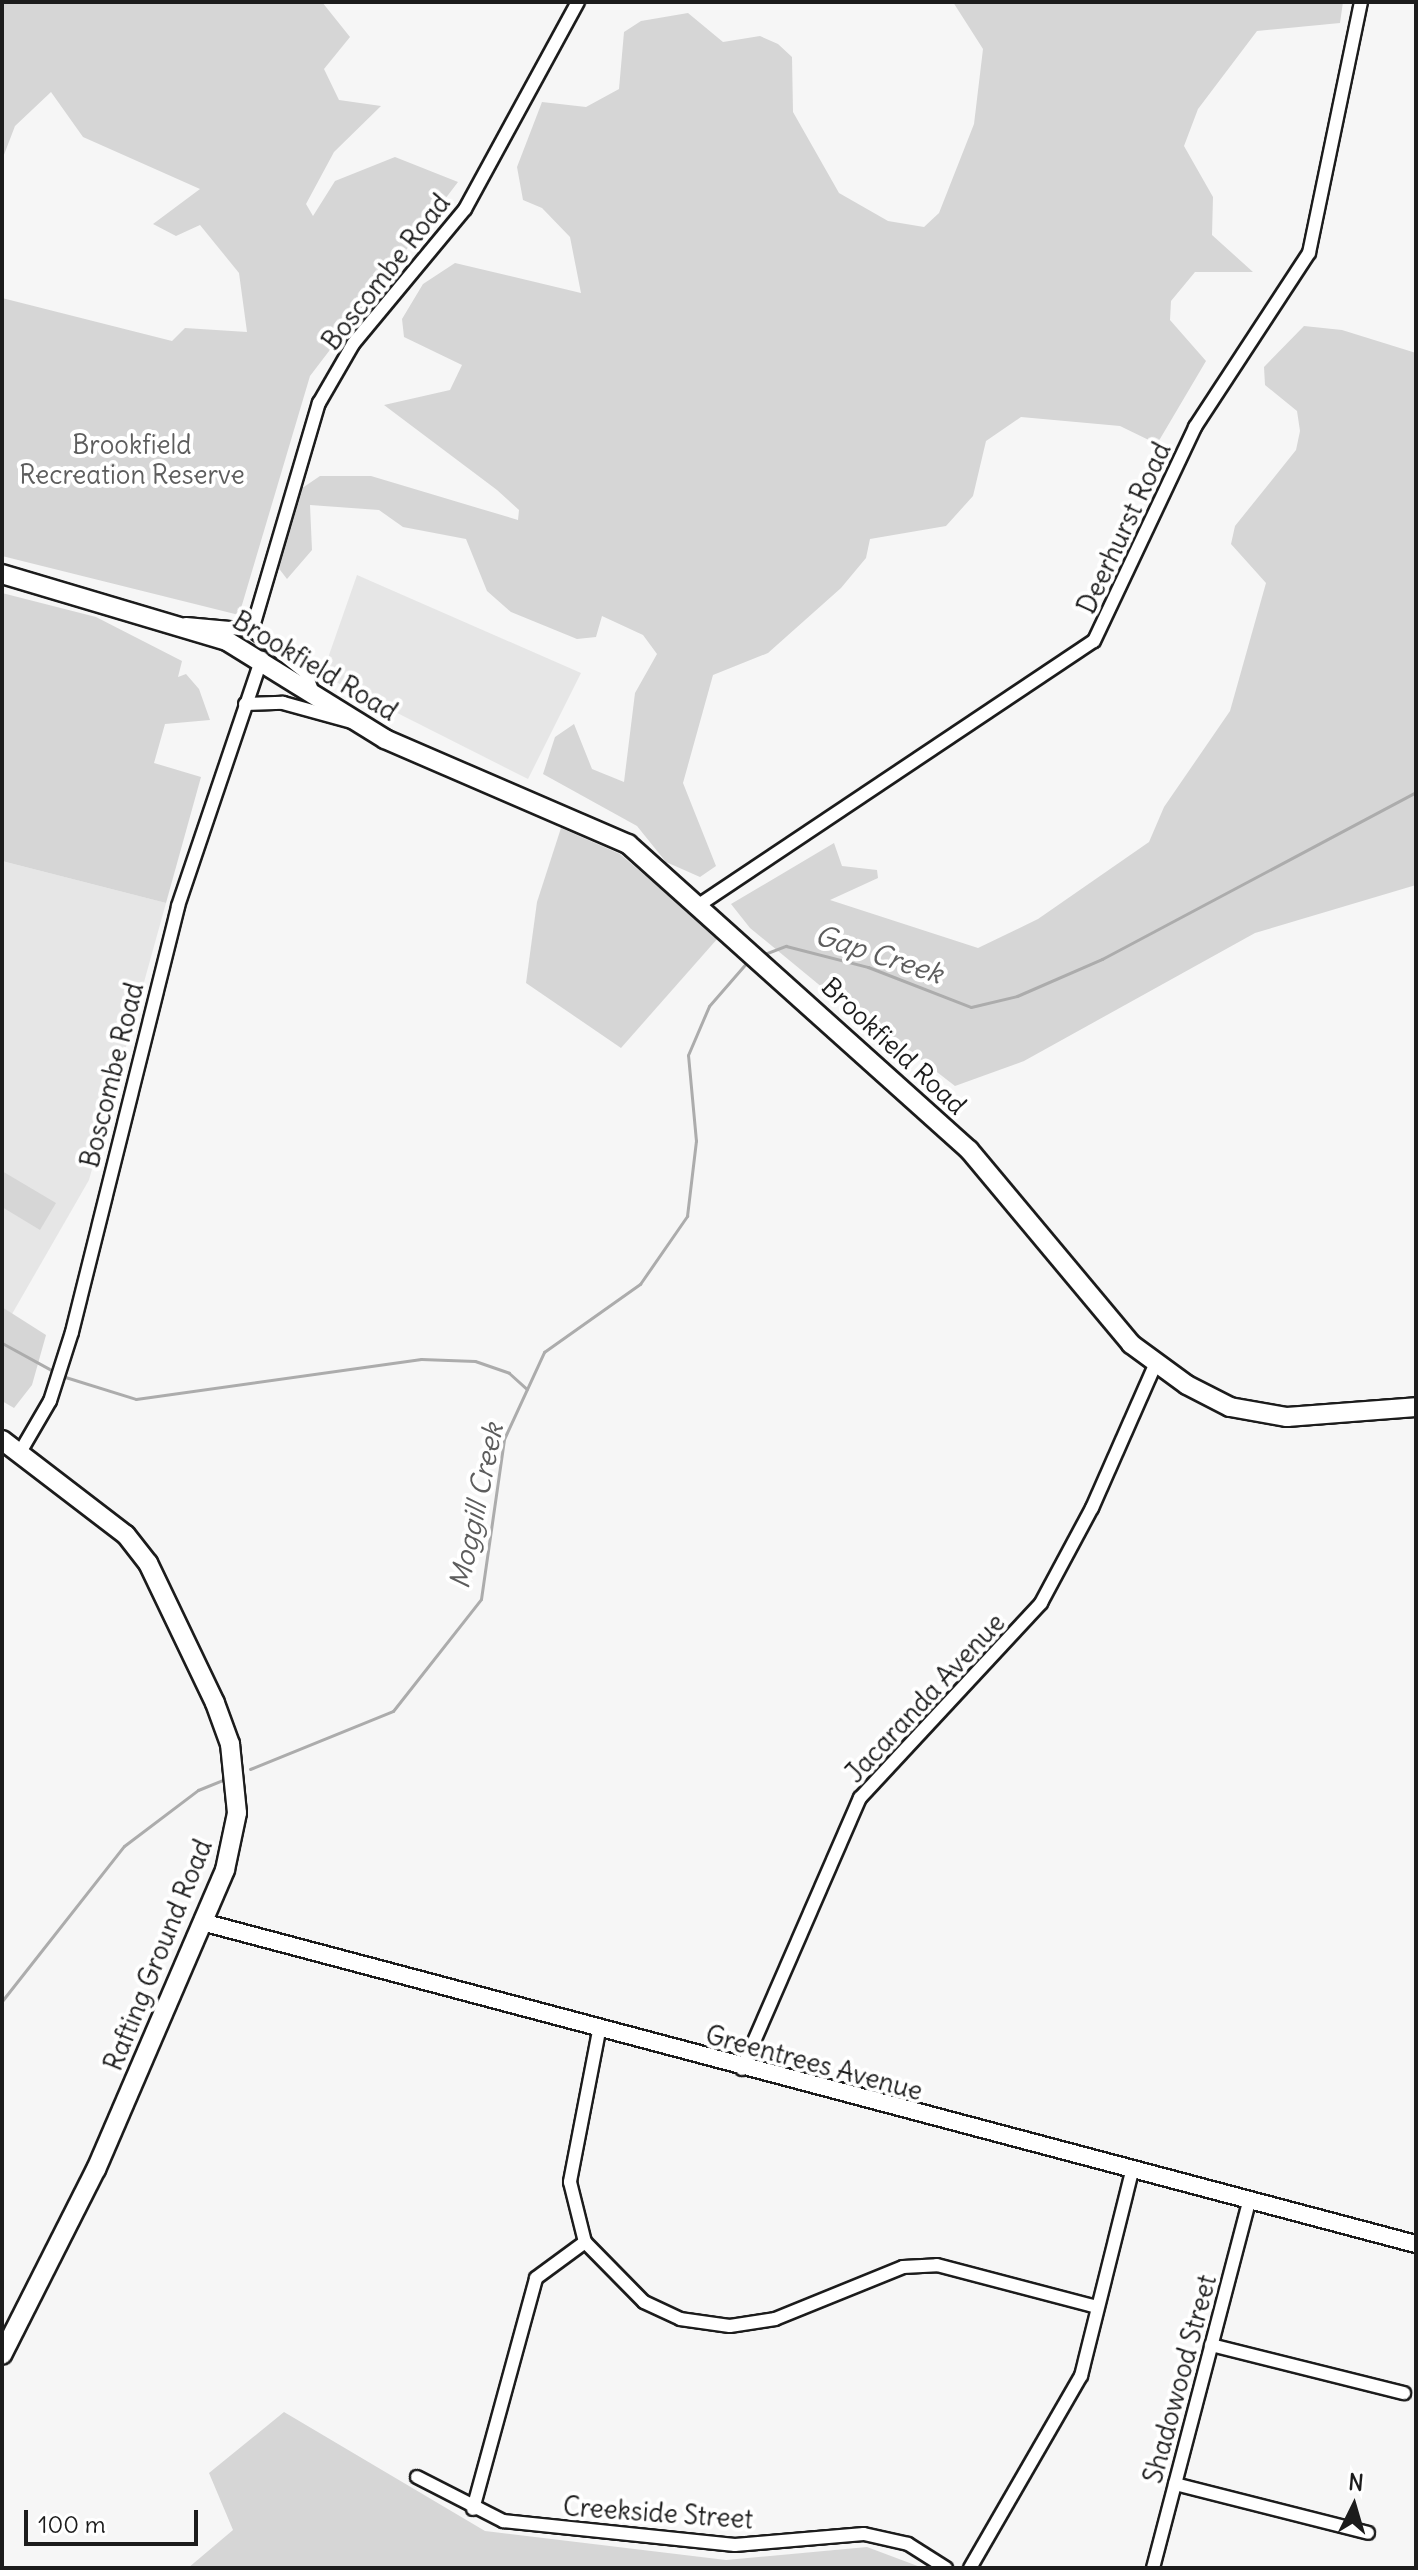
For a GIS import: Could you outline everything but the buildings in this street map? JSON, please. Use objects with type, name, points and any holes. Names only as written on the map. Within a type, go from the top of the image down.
[{"type":"main road","name":"Brookfield Road","points":[[2,574],[186,624],[262,658],[352,722],[603,830],[702,903],[969,1150],[1155,1365],[1230,1407],[1287,1417],[1416,1407]]},
{"type":"main road","name":"Rafting Ground Road","points":[[2,1440],[126,1535],[148,1563],[230,1744],[237,1813],[229,1858],[85,2194],[2,2355]]},
{"type":"street","name":"Boscombe Road","points":[[252,630],[319,403],[353,344],[465,209],[578,2]]},
{"type":"street","name":"Deerhurst Road","points":[[702,903],[1094,641],[1144,547],[1195,427],[1309,253],[1361,2]]},
{"type":"street","points":[[186,624],[252,630],[305,672],[315,698]]},
{"type":"street","name":"Boscombe Road","points":[[19,1454],[57,1379],[64,1357],[178,906],[262,658]]},
{"type":"street","points":[[245,704],[283,703],[352,722]]},
{"type":"street","name":"Jacaranda Avenue","points":[[742,2069],[860,1798],[1041,1603],[1092,1508],[1155,1365]]},
{"type":"street","name":"Greentrees Avenue","points":[[202,1922],[742,2069],[1416,2244]]},
{"type":"street","points":[[599,2031],[573,2141],[570,2182],[585,2242],[644,2302],[680,2319],[730,2326],[775,2319],[903,2267],[937,2265],[1097,2307]]},
{"type":"street","points":[[970,2568],[1081,2376],[1132,2172]]},
{"type":"street","name":"Shadowood Street","points":[[1153,2568],[1249,2202]]},
{"type":"street","points":[[473,2509],[536,2278],[585,2242]]},
{"type":"street","points":[[1211,2345],[1404,2393]]},
{"type":"street","name":"Creekside Street","points":[[417,2477],[473,2509],[503,2521],[735,2545],[887,2536],[946,2568]]},
{"type":"street","points":[[1175,2484],[1368,2533]]},
{"type":"shaded area","points":[[357,575],[581,673],[528,779],[322,675]]},
{"type":"shaded area","points":[[2,861],[166,903],[89,1180],[12,1314],[2,1307]]},
{"type":"green space","name":"Brookfield Recreation Reserve","points":[[2,2],[322,2],[350,37],[324,69],[339,100],[381,106],[334,152],[306,204],[313,216],[335,181],[395,157],[458,182],[310,376],[239,615],[2,556],[2,298],[172,341],[185,328],[247,332],[239,273],[200,225],[176,236],[153,224],[200,189],[83,137],[51,92],[15,126],[2,160]]},
{"type":"green space","points":[[953,2],[1343,2],[1340,23],[1257,31],[1198,109],[1184,146],[1213,197],[1212,235],[1253,272],[1195,272],[1171,301],[1170,320],[1206,361],[1157,444],[1120,426],[1021,417],[986,441],[973,496],[946,526],[870,539],[866,558],[841,588],[768,653],[713,675],[683,783],[716,866],[700,877],[666,862],[637,826],[543,774],[555,737],[574,724],[592,769],[624,782],[635,693],[657,654],[643,635],[602,616],[596,637],[577,639],[511,612],[487,591],[466,539],[403,527],[379,510],[310,505],[312,550],[287,579],[277,566],[289,497],[320,476],[371,476],[518,520],[519,510],[497,490],[384,405],[450,390],[462,365],[404,337],[402,319],[423,284],[455,263],[581,293],[570,237],[542,208],[523,200],[517,167],[542,102],[586,107],[619,89],[624,32],[641,21],[688,13],[723,42],[760,36],[778,44],[792,57],[793,112],[839,193],[888,221],[924,227],[939,213],[974,124],[983,49]]},
{"type":"green space","points":[[1304,326],[1342,330],[1416,353],[1416,885],[1255,933],[1024,1061],[955,1086],[915,1055],[908,1058],[750,928],[731,904],[834,843],[842,866],[877,870],[878,878],[830,900],[978,948],[1038,919],[1149,842],[1164,807],[1230,711],[1266,583],[1231,544],[1235,526],[1296,450],[1300,431],[1297,411],[1265,385],[1264,367]]},
{"type":"green space","points":[[2,593],[96,617],[182,661],[178,677],[186,674],[199,689],[210,720],[165,724],[154,763],[201,777],[166,903],[2,861]]},
{"type":"green space","points":[[561,828],[620,854],[718,938],[621,1048],[526,983],[537,902]]},
{"type":"green space","points":[[2,1171],[56,1203],[40,1230],[2,1207]]},
{"type":"green space","points":[[2,1307],[46,1335],[32,1385],[14,1408],[2,1401]]},
{"type":"green space","points":[[284,2412],[485,2531],[726,2560],[867,2547],[923,2568],[188,2568],[233,2530],[209,2473]]},
{"type":"waterway","name":"Gap Creek","points":[[762,955],[786,946],[868,967],[971,1007],[1017,996],[1102,959],[1416,792]]},
{"type":"waterway","name":"Gap Creek","points":[[250,1769],[393,1711],[481,1599],[504,1439],[544,1352],[640,1284],[687,1216],[696,1141],[688,1055],[709,1006],[748,961]]},
{"type":"waterway","name":"Moggill Creek","points":[[2,1343],[55,1372]]},
{"type":"waterway","name":"Moggill Creek","points":[[62,1376],[136,1399],[421,1359],[475,1361],[509,1373],[527,1389]]},
{"type":"waterway","name":"Moggill Creek","points":[[2,2001],[124,1846],[198,1790],[225,1779]]}]
